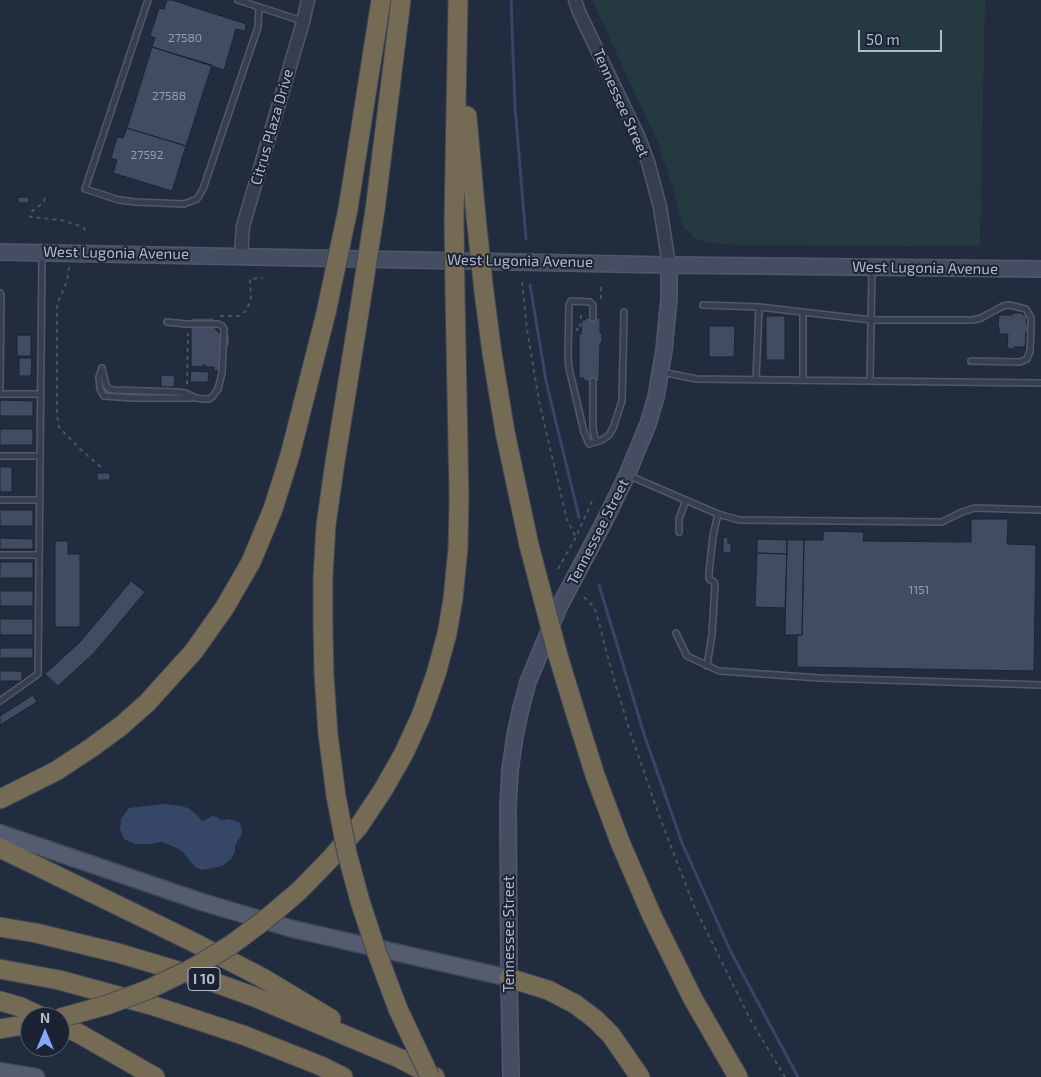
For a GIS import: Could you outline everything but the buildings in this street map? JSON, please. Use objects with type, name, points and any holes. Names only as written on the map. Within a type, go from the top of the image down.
[{"type":"highway","points":[[7,796],[56,771],[121,726],[140,709],[194,651],[225,607],[251,562],[273,509],[290,455],[326,313],[348,210],[381,0]]},
{"type":"highway","points":[[401,0],[376,210],[326,526],[323,577],[324,674],[328,734],[336,796],[347,853],[377,953],[398,1009],[430,1077]]},
{"type":"highway","points":[[70,1015],[107,1005],[147,990],[192,968],[231,945],[299,891],[359,826],[384,790],[421,716],[436,674],[447,634],[453,599],[458,548],[459,498],[454,219],[458,0]]},
{"type":"highway","points":[[458,25],[476,217],[492,353],[505,432],[529,545],[557,652],[572,706],[620,842],[652,916],[693,999],[738,1077]]},
{"type":"highway","points":[[0,848],[261,977],[399,1058]]},
{"type":"highway","name":"I 10","points":[[0,928],[36,933],[118,953],[202,978],[252,996],[399,1058],[435,1077]]},
{"type":"highway","points":[[0,969],[59,980],[151,1005],[243,1035],[321,1066],[343,1077]]},
{"type":"highway","points":[[509,978],[548,990],[575,1004],[595,1019],[611,1035],[640,1077]]},
{"type":"highway","points":[[0,1001],[21,1007]]},
{"type":"highway","points":[[0,1029],[20,1026]]},
{"type":"highway","points":[[70,1030],[155,1077]]},
{"type":"main road","name":"West Lugonia Avenue","points":[[0,252],[669,265],[1041,269]]},
{"type":"main road","name":"Tennessee Street","points":[[511,1077],[508,806],[510,770],[515,736],[521,708],[535,664],[559,607],[627,475],[648,424],[656,397],[664,350],[669,298],[669,265]]},
{"type":"main road","points":[[0,833],[202,902],[293,929],[509,978]]},
{"type":"main road","points":[[0,1071],[36,1077]]},
{"type":"street","name":"Citrus Plaza Drive","points":[[241,256],[243,226],[308,0]]},
{"type":"street","name":"Tennessee Street","points":[[575,0],[639,138],[648,162],[660,207],[669,265]]},
{"type":"lane","points":[[148,0],[85,189],[119,200],[135,202],[184,204],[197,199],[203,189],[258,27],[259,7]]},
{"type":"lane","points":[[238,0],[303,22]]},
{"type":"lane","points":[[0,701],[38,674],[42,252]]},
{"type":"lane","points":[[870,381],[872,268]]},
{"type":"lane","points":[[0,293],[0,389]]},
{"type":"lane","points":[[594,317],[593,304],[590,302],[571,301],[568,305],[568,357],[584,432],[589,444],[602,440],[609,435],[622,401],[624,312]]},
{"type":"lane","points":[[703,305],[759,307],[871,320],[973,320],[981,318],[1003,306],[1009,305],[1026,309],[1031,318],[1030,351],[1027,359],[1020,362],[971,361]]},
{"type":"lane","points":[[756,379],[759,307]]},
{"type":"lane","points":[[803,312],[803,380]]},
{"type":"lane","points":[[167,322],[218,324],[222,326],[224,330],[222,373],[218,389],[213,396],[209,399],[104,396],[100,389],[99,377],[102,368],[106,385],[109,389],[177,392],[196,398]]},
{"type":"lane","points":[[661,372],[696,378],[1041,383]]},
{"type":"lane","points":[[593,381],[592,429],[596,442]]},
{"type":"lane","points":[[0,394],[41,394]]},
{"type":"lane","points":[[0,456],[40,456]]},
{"type":"lane","points":[[627,475],[718,514],[739,520],[942,522],[974,508],[1041,510]]},
{"type":"lane","points":[[0,500],[39,500]]},
{"type":"lane","points":[[678,532],[686,500]]},
{"type":"lane","points":[[707,666],[712,634],[715,585],[709,579],[709,573],[713,536],[718,514]]},
{"type":"lane","points":[[0,555],[39,555]]},
{"type":"lane","points":[[676,633],[687,656],[719,670],[820,678],[1041,685]]},
{"type":"path","points":[[45,198],[43,203],[31,212],[30,217],[61,220],[84,227],[86,231]]},
{"type":"path","points":[[70,252],[67,281],[58,302],[57,415],[59,427],[102,468]]},
{"type":"path","points":[[522,282],[527,328],[539,401],[567,520],[576,537]]},
{"type":"path","points":[[577,338],[577,329],[580,330],[581,316],[601,316],[601,287]]},
{"type":"path","points":[[558,569],[576,537],[592,501]]},
{"type":"path","points":[[584,598],[592,605],[596,612],[629,728],[660,818],[694,906],[751,1021],[785,1077]]},
{"type":"green space","points":[[592,0],[985,0],[980,246],[735,245],[706,242],[695,238],[687,230],[684,230],[672,185],[657,141]]},
{"type":"water","points":[[164,804],[190,809],[204,821],[212,816],[221,820],[228,819],[239,822],[242,833],[231,859],[222,866],[202,870],[195,867],[182,851],[172,846],[161,842],[135,844],[124,839],[120,829],[121,819],[129,808]]},
{"type":"waterway","points":[[511,0],[515,107],[526,239]]},
{"type":"waterway","points":[[530,285],[546,381],[579,517]]},
{"type":"waterway","points":[[599,585],[645,737],[682,843],[731,952],[798,1077]]}]
